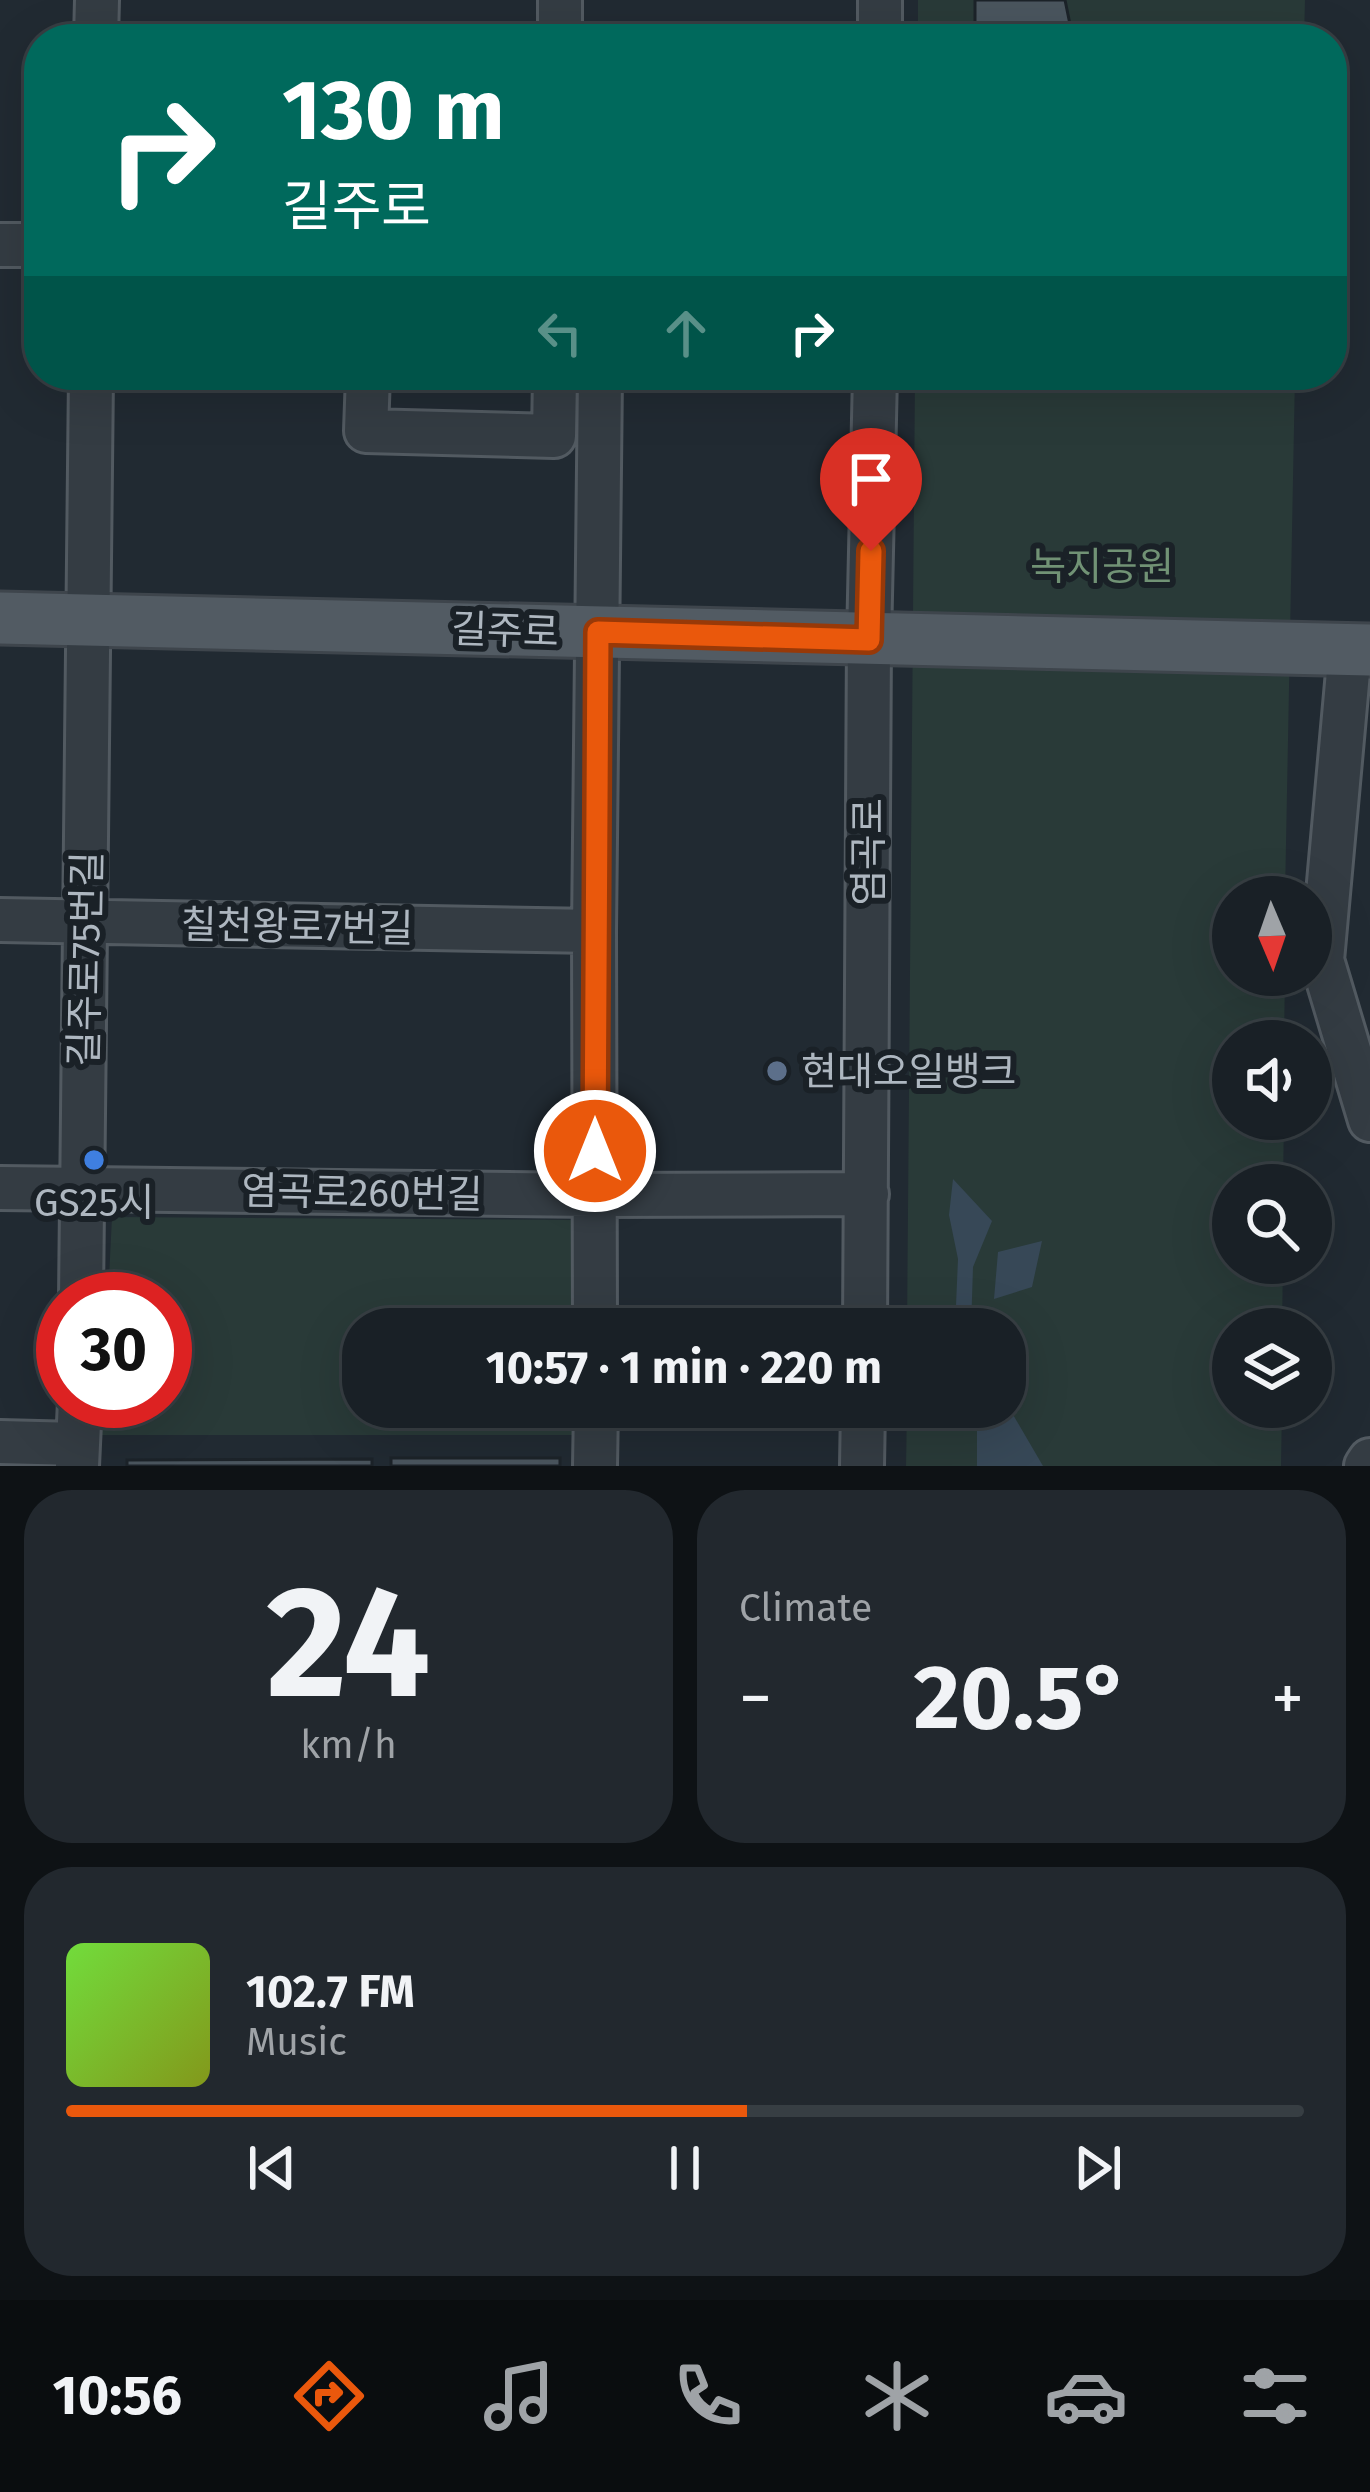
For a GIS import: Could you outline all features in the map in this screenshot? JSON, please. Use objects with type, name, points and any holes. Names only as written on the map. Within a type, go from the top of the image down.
[{"type":"main road","name":"길주로","points":[[0,618],[1360,650]]},
{"type":"street","name":"길주로75번길","points":[[81,1272],[91,390]]},
{"type":"street","points":[[367,390],[366,430],[554,436],[555,390]]},
{"type":"street","points":[[595,1308],[600,390]]},
{"type":"street","name":"염곡로","points":[[865,1308],[875,390]]},
{"type":"street","points":[[1360,650],[1322,960],[1370,1120]]},
{"type":"street","name":"칠천왕로7번길","points":[[0,920],[594,931]]},
{"type":"street","name":"염곡로260번길","points":[[0,1188],[867,1193]]},
{"type":"street","points":[[595,1466],[596,1428]]},
{"type":"street","points":[[862,1466],[863,1428]]},
{"type":"street","points":[[0,1442],[77,1455]]},
{"type":"green space","points":[[918,0],[1305,0],[1304,24],[918,24]]},
{"type":"green space","name":"녹지공원","points":[[915,390],[1295,390],[1285,876],[1212,876],[1212,996],[1285,996],[1284,1020],[1212,1020],[1212,1140],[1284,1140],[1283,1164],[1212,1164],[1212,1284],[1283,1284],[1282,1308],[1212,1308],[1212,1428],[1282,1428],[1281,1466],[906,1466],[907,1428],[1026,1428],[1026,1308],[907,1308]]},
{"type":"green space","points":[[112,1217],[595,1220],[595,1308],[342,1308],[342,1428],[596,1428],[596,1435],[100,1435],[100,1428],[192,1428],[192,1272],[109,1272]]},
{"type":"water","points":[[953,1179],[992,1221],[973,1267],[972,1308],[956,1308],[958,1259],[949,1215]]},
{"type":"water","points":[[1042,1241],[1032,1287],[994,1299],[998,1252]]},
{"type":"water","points":[[977,1428],[1021,1428],[1043,1466],[977,1466]]},
{"type":"building","points":[[975,0],[1065,0],[1070,24],[975,24]]},
{"type":"building","points":[[391,1458],[560,1458],[560,1466],[391,1466]]},
{"type":"building","points":[[372,1459],[372,1466],[127,1466],[127,1460]]},
{"type":"place","name":"현대오일뱅크","points":[[777,1071]]},
{"type":"place","name":"GS25시","points":[[94,1160]]},
{"type":"route","points":[[595,1151],[598,632],[869,640],[871,551]]}]
